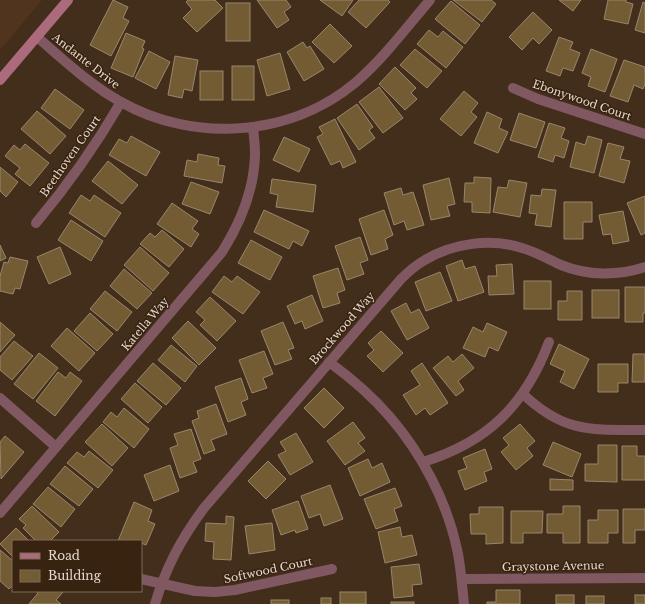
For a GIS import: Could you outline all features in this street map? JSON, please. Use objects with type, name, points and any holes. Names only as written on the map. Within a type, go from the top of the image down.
[{"type":"main road","points":[[0,80],[68,0]]},
{"type":"street","name":"Andante Drive","points":[[37,38],[96,86],[140,112],[182,125],[214,129],[253,127],[296,116],[317,107],[354,84],[370,69],[429,0]]},
{"type":"street","name":"Ebonywood Court","points":[[513,88],[538,100],[645,134]]},
{"type":"street","name":"Beethoven Court","points":[[36,223],[87,157],[121,102]]},
{"type":"street","name":"Katella Way","points":[[0,513],[222,252],[235,232],[246,206],[253,177],[255,154],[253,127]]},
{"type":"street","name":"Brockwood Way","points":[[155,604],[161,584],[176,550],[189,528],[204,508],[400,279],[426,259],[446,250],[467,245],[499,243],[521,247],[570,268],[590,273],[611,274],[632,272],[645,267]]},
{"type":"street","points":[[423,462],[440,457],[474,440],[503,417],[523,394],[541,362],[548,342]]},
{"type":"street","points":[[329,362],[357,384],[390,416],[423,462],[448,518],[457,549],[464,604]]},
{"type":"street","points":[[523,394],[537,407],[570,425],[599,430],[645,430]]},
{"type":"street","points":[[0,398],[56,447]]},
{"type":"street","name":"Softwood Court","points":[[142,579],[195,591],[215,592],[235,590],[332,569]]},
{"type":"street","name":"Graystone Avenue","points":[[462,579],[645,578]]},
{"type":"shaded area","points":[[0,0],[42,0],[0,50]]},
{"type":"building","points":[[113,0],[128,7],[123,18],[129,21],[111,56],[90,45]]},
{"type":"building","points":[[188,0],[215,0],[223,8],[197,32],[183,18],[192,9],[186,2]]},
{"type":"building","points":[[257,0],[286,0],[291,7],[284,12],[289,20],[277,28]]},
{"type":"building","points":[[320,0],[353,0],[342,16]]},
{"type":"building","points":[[359,0],[388,0],[390,2],[366,28],[348,12]]},
{"type":"building","points":[[453,0],[491,0],[496,4],[482,22]]},
{"type":"building","points":[[559,0],[581,0],[573,11]]},
{"type":"building","points":[[608,0],[626,0],[626,2],[633,4],[628,24],[604,19]]},
{"type":"building","points":[[451,1],[480,25],[465,44],[435,19]]},
{"type":"building","points":[[643,2],[645,3],[645,33],[635,30]]},
{"type":"building","points":[[226,3],[250,3],[250,41],[226,41]]},
{"type":"building","points":[[533,12],[552,30],[539,44],[533,38],[522,50],[509,37]]},
{"type":"building","points":[[330,24],[352,46],[334,63],[312,42]]},
{"type":"building","points":[[429,30],[438,37],[443,31],[463,47],[446,68],[417,44]]},
{"type":"building","points":[[126,33],[145,41],[142,48],[144,49],[133,77],[111,68]]},
{"type":"building","points":[[559,37],[573,42],[570,49],[580,53],[573,71],[563,68],[560,76],[546,71]]},
{"type":"building","points":[[303,42],[307,48],[310,46],[324,69],[304,81],[287,52]]},
{"type":"building","points":[[415,49],[442,71],[427,88],[400,65]]},
{"type":"building","points":[[591,49],[617,59],[605,92],[588,86],[591,77],[582,73]]},
{"type":"building","points":[[149,51],[170,62],[156,89],[135,78]]},
{"type":"building","points":[[280,53],[290,89],[267,96],[257,60]]},
{"type":"building","points":[[175,56],[198,60],[192,91],[184,89],[182,98],[168,95]]},
{"type":"building","points":[[624,60],[645,67],[645,84],[643,89],[634,85],[628,102],[610,96]]},
{"type":"building","points":[[232,66],[254,66],[254,100],[232,100]]},
{"type":"building","points":[[395,67],[416,88],[411,93],[417,99],[405,110],[379,84]]},
{"type":"building","points":[[200,71],[223,71],[223,100],[200,100]]},
{"type":"building","points":[[379,87],[403,118],[383,133],[359,102]]},
{"type":"building","points":[[55,89],[84,110],[70,129],[41,108]]},
{"type":"building","points":[[464,91],[478,103],[471,112],[477,117],[461,136],[440,119]]},
{"type":"building","points":[[357,104],[373,127],[369,130],[375,138],[359,150],[337,118]]},
{"type":"building","points":[[37,111],[66,136],[50,154],[21,129]]},
{"type":"building","points":[[487,112],[502,119],[499,128],[508,132],[498,153],[474,143]]},
{"type":"building","points":[[519,113],[545,122],[536,148],[510,140]]},
{"type":"building","points":[[335,119],[356,162],[343,168],[340,161],[331,165],[317,137],[323,134],[319,127]]},
{"type":"building","points":[[549,123],[565,128],[561,138],[569,141],[564,158],[555,155],[553,162],[538,157]]},
{"type":"building","points":[[131,136],[160,152],[146,176],[109,155],[119,139],[127,143]]},
{"type":"building","points":[[588,136],[602,140],[594,173],[570,167],[576,142],[585,145]]},
{"type":"building","points":[[284,137],[310,149],[299,172],[273,160]]},
{"type":"building","points":[[608,143],[624,147],[620,159],[630,161],[624,183],[599,176]]},
{"type":"building","points":[[25,144],[49,163],[30,186],[15,174],[20,168],[5,156],[14,145],[20,150]]},
{"type":"building","points":[[198,154],[219,158],[218,165],[225,166],[222,183],[184,176],[187,160],[197,162]]},
{"type":"building","points":[[108,161],[138,185],[122,204],[92,181]]},
{"type":"building","points":[[0,167],[18,182],[6,197],[0,191]]},
{"type":"building","points":[[474,177],[491,178],[490,213],[472,212],[472,202],[464,202],[465,183],[474,183]]},
{"type":"building","points":[[449,178],[455,204],[447,206],[450,216],[431,220],[423,185]]},
{"type":"building","points":[[272,179],[316,185],[313,212],[276,207],[278,195],[270,193]]},
{"type":"building","points":[[509,180],[527,183],[520,217],[493,212],[498,187],[507,188]]},
{"type":"building","points":[[191,182],[219,192],[210,214],[182,204]]},
{"type":"building","points":[[401,188],[403,195],[413,192],[424,225],[407,230],[404,221],[394,225],[384,193]]},
{"type":"building","points":[[542,189],[556,190],[551,227],[535,225],[537,214],[529,213],[531,195],[541,196]]},
{"type":"building","points":[[81,195],[90,201],[94,195],[121,213],[105,237],[69,213]]},
{"type":"building","points":[[645,196],[645,233],[641,235],[627,203]]},
{"type":"building","points":[[564,202],[592,202],[592,222],[583,222],[583,239],[564,239]]},
{"type":"building","points":[[172,203],[198,221],[192,229],[199,234],[191,247],[157,224]]},
{"type":"building","points":[[264,210],[309,231],[302,246],[293,241],[289,249],[254,232]]},
{"type":"building","points":[[384,210],[393,235],[385,239],[388,249],[371,255],[359,219]]},
{"type":"building","points":[[623,211],[629,241],[613,244],[611,234],[603,235],[599,215]]},
{"type":"building","points":[[71,220],[103,241],[91,261],[58,240]]},
{"type":"building","points":[[162,230],[184,249],[169,267],[140,244],[150,233],[155,237]]},
{"type":"building","points":[[360,237],[368,260],[360,263],[364,274],[347,280],[335,246]]},
{"type":"building","points":[[251,240],[282,257],[270,280],[238,263]]},
{"type":"building","points":[[0,245],[6,258],[0,261]]},
{"type":"building","points":[[60,247],[71,274],[49,284],[37,257]]},
{"type":"building","points":[[140,247],[169,273],[153,291],[124,265]]},
{"type":"building","points":[[10,257],[28,261],[20,289],[15,288],[13,294],[0,291],[0,276],[4,262],[8,263]]},
{"type":"building","points":[[462,260],[465,269],[475,266],[484,292],[458,301],[446,266]]},
{"type":"building","points":[[512,264],[514,294],[489,295],[488,276],[497,276],[496,265]]},
{"type":"building","points":[[338,268],[345,290],[337,293],[340,303],[323,308],[313,276]]},
{"type":"building","points":[[124,269],[152,293],[137,309],[110,286]]},
{"type":"building","points":[[440,272],[452,301],[426,311],[415,282]]},
{"type":"building","points":[[224,276],[232,282],[237,276],[260,292],[243,314],[212,292]]},
{"type":"building","points":[[524,281],[551,281],[551,309],[524,309]]},
{"type":"building","points":[[625,287],[645,287],[645,313],[643,313],[643,322],[625,322]]},
{"type":"building","points":[[592,290],[619,290],[619,318],[592,318]]},
{"type":"building","points":[[105,291],[132,312],[117,331],[90,309]]},
{"type":"building","points":[[567,291],[582,291],[582,320],[558,320],[558,301],[567,301]]},
{"type":"building","points":[[312,295],[323,321],[305,329],[302,321],[295,324],[287,306]]},
{"type":"building","points":[[210,297],[236,321],[217,341],[200,325],[205,320],[196,312]]},
{"type":"building","points":[[406,303],[411,313],[419,309],[429,328],[407,340],[391,311]]},
{"type":"building","points":[[90,313],[113,334],[97,351],[74,331]]},
{"type":"building","points":[[188,321],[216,348],[199,365],[172,338]]},
{"type":"building","points":[[0,322],[15,335],[0,352]]},
{"type":"building","points":[[283,322],[294,348],[288,350],[292,359],[275,365],[261,331]]},
{"type":"building","points":[[487,323],[507,332],[498,351],[489,347],[485,357],[463,348],[473,327],[483,332]]},
{"type":"building","points":[[67,328],[95,353],[79,371],[51,346]]},
{"type":"building","points":[[381,331],[403,353],[383,372],[367,356],[374,350],[368,343]]},
{"type":"building","points":[[14,341],[33,356],[12,380],[0,370],[0,357]]},
{"type":"building","points":[[559,344],[589,359],[574,389],[560,382],[565,371],[550,364]]},
{"type":"building","points":[[171,345],[197,366],[185,382],[158,360]]},
{"type":"building","points":[[264,351],[273,374],[263,378],[267,388],[252,393],[239,360]]},
{"type":"building","points":[[39,353],[58,368],[33,399],[14,384]]},
{"type":"building","points":[[462,354],[474,368],[458,381],[464,390],[456,396],[433,368],[448,356],[453,362]]},
{"type":"building","points":[[633,354],[645,354],[645,382],[632,382]]},
{"type":"building","points":[[153,363],[181,388],[166,405],[137,381]]},
{"type":"building","points":[[422,363],[448,403],[430,415],[425,408],[416,415],[403,395],[420,385],[411,371]]},
{"type":"building","points":[[598,364],[628,364],[628,383],[618,383],[618,392],[598,392]]},
{"type":"building","points":[[58,372],[66,378],[70,372],[82,381],[55,416],[36,401]]},
{"type":"building","points":[[241,378],[248,399],[241,402],[246,415],[228,422],[215,387]]},
{"type":"building","points":[[135,383],[162,407],[148,423],[121,399]]},
{"type":"building","points":[[324,388],[344,408],[324,428],[304,408]]},
{"type":"building","points":[[216,404],[227,434],[211,440],[215,450],[204,454],[192,421],[199,418],[197,411]]},
{"type":"building","points":[[124,408],[149,429],[134,448],[103,422],[111,412],[117,417]]},
{"type":"building","points":[[353,422],[365,438],[358,443],[365,451],[345,465],[327,441]]},
{"type":"building","points":[[102,424],[128,448],[112,466],[85,442]]},
{"type":"building","points":[[520,424],[535,441],[527,448],[533,456],[516,470],[501,452],[509,445],[503,438]]},
{"type":"building","points":[[191,429],[201,459],[193,462],[197,472],[180,478],[170,448],[178,445],[174,434]]},
{"type":"building","points":[[296,433],[313,462],[290,475],[278,455],[286,451],[280,442]]},
{"type":"building","points":[[5,436],[24,452],[1,479],[0,442]]},
{"type":"building","points":[[553,442],[581,454],[572,477],[543,465]]},
{"type":"building","points":[[598,445],[617,445],[617,482],[585,481],[585,464],[598,464]]},
{"type":"building","points":[[622,446],[637,446],[637,456],[645,456],[645,480],[622,480]]},
{"type":"building","points":[[485,449],[492,469],[484,472],[487,481],[465,490],[458,471],[467,468],[463,458]]},
{"type":"building","points":[[89,451],[113,470],[98,488],[67,463],[77,452],[84,457]]},
{"type":"building","points":[[368,459],[372,468],[382,463],[390,482],[360,496],[348,468]]},
{"type":"building","points":[[268,461],[286,479],[266,499],[248,481]]},
{"type":"building","points":[[170,465],[179,491],[154,501],[144,475]]},
{"type":"building","points":[[65,466],[93,489],[79,506],[50,484]]},
{"type":"building","points":[[550,479],[573,480],[573,490],[550,490]]},
{"type":"building","points":[[330,485],[343,519],[324,526],[320,514],[309,518],[301,496]]},
{"type":"building","points":[[48,487],[75,509],[61,527],[33,504]]},
{"type":"building","points":[[395,488],[402,506],[394,509],[398,521],[376,529],[364,499]]},
{"type":"building","points":[[298,501],[308,529],[296,533],[295,530],[281,535],[272,510]]},
{"type":"building","points":[[134,502],[152,510],[148,521],[155,524],[146,545],[142,543],[142,540],[118,540]]},
{"type":"building","points":[[32,506],[59,532],[51,540],[35,540],[23,528],[26,525],[19,519]]},
{"type":"building","points":[[563,506],[580,506],[580,543],[563,543],[563,533],[547,533],[547,514],[563,514]]},
{"type":"building","points":[[479,507],[503,507],[503,543],[486,544],[486,534],[471,534],[470,514],[479,514]]},
{"type":"building","points":[[623,509],[645,509],[645,530],[635,530],[635,543],[623,543]]},
{"type":"building","points":[[598,510],[618,510],[618,533],[608,533],[608,543],[588,543],[588,520],[598,520]]},
{"type":"building","points":[[511,511],[543,511],[542,533],[523,533],[523,543],[511,543]]},
{"type":"building","points":[[226,516],[234,517],[231,560],[213,559],[214,542],[205,541],[206,523],[226,524]]},
{"type":"building","points":[[272,523],[275,550],[249,554],[245,526]]},
{"type":"building","points":[[400,527],[402,537],[412,535],[417,555],[385,563],[378,532]]},
{"type":"building","points":[[16,528],[28,540],[12,540],[12,556],[0,544]]},
{"type":"building","points":[[0,550],[12,560],[12,586],[9,589],[0,581]]},
{"type":"building","points":[[419,564],[422,584],[412,585],[413,596],[394,598],[391,567]]},
{"type":"building","points":[[496,590],[520,590],[520,604],[487,604],[487,602],[496,602]]},
{"type":"building","points":[[37,592],[63,592],[56,600],[61,604],[29,604],[38,593]]},
{"type":"building","points":[[340,592],[366,592],[366,604],[340,604]]},
{"type":"building","points":[[556,595],[574,595],[574,604],[556,604]]},
{"type":"building","points":[[635,595],[645,595],[645,604],[635,604]]},
{"type":"building","points":[[586,596],[604,596],[604,604],[586,604]]},
{"type":"building","points":[[321,598],[331,598],[331,604],[321,604]]},
{"type":"building","points":[[271,600],[289,600],[289,604],[271,604]]},
{"type":"building","points":[[391,602],[414,602],[414,604],[391,604]]}]
